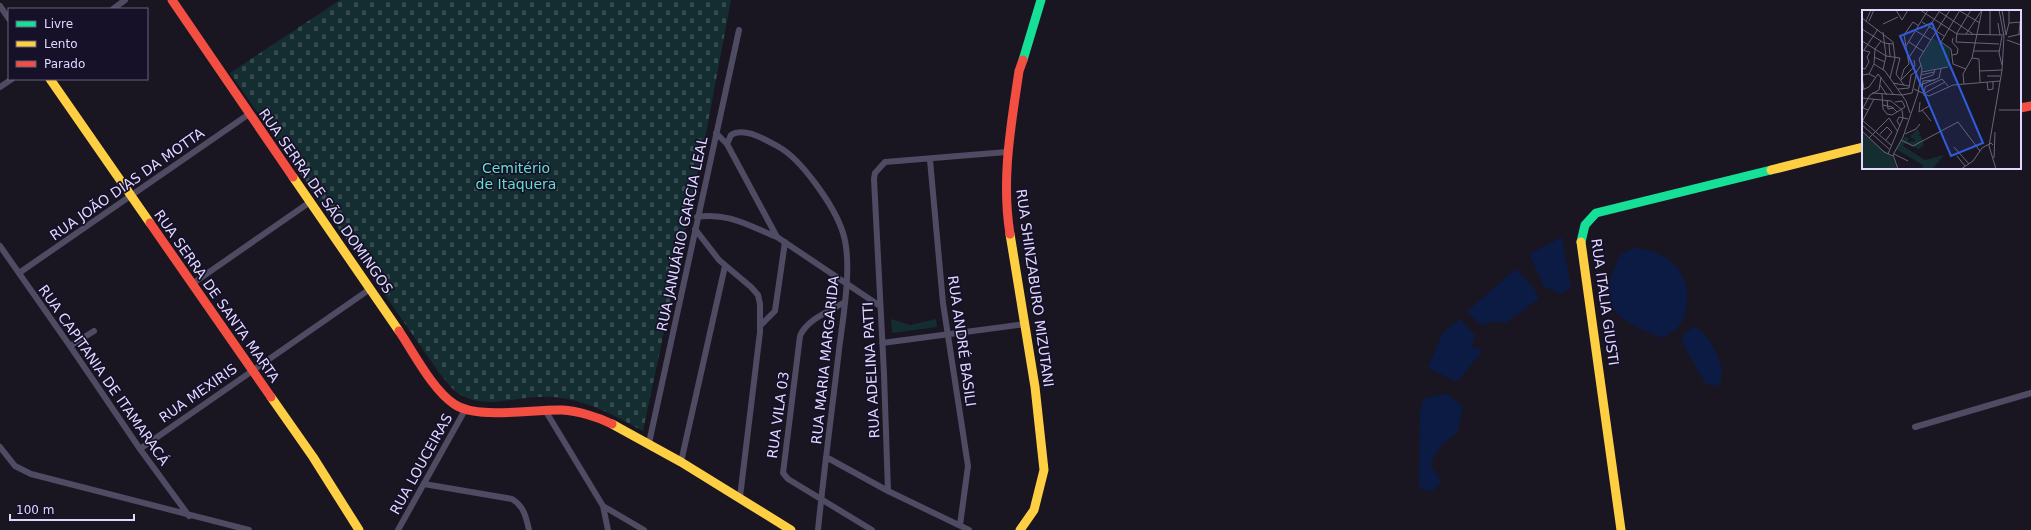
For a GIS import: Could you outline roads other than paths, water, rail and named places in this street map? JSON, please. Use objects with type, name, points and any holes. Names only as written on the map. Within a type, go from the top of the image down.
[{"type":"street","points":[[113,8],[125,0]]},
{"type":"street","name":"RUA SERRA DE SÃO DOMINGOS","points":[[172,0],[435,384],[453,403],[465,410]]},
{"type":"street","name":"RUA SHINZABURO MIZUTANI","points":[[1020,530],[1034,510],[1044,470],[1035,387],[1006,207],[1006,152],[1019,71],[1041,0]]},
{"type":"street","points":[[0,6],[8,18]]},
{"type":"street","name":"RUA JANUÁRIO GARCIA LEAL","points":[[649,444],[738,30]]},
{"type":"street","points":[[0,87],[10,80]]},
{"type":"street","name":"RUA SERRA DE SANTA MARTA","points":[[51,80],[252,369],[327,479],[359,530]]},
{"type":"street","points":[[2021,108],[2031,106]]},
{"type":"street","name":"RUA JOÃO DIAS DA MOTTA","points":[[19,273],[249,114]]},
{"type":"street","name":"RUA MARIA MARGARIDA","points":[[727,144],[731,135],[744,132],[761,138],[786,151],[803,168],[831,208],[843,233],[846,244],[847,283],[818,530]]},
{"type":"street","points":[[716,133],[727,144],[777,237]]},
{"type":"street","name":"RUA ITALIA GIUSTI","points":[[1620,530],[1581,240],[1582,229],[1587,220],[1596,213],[1862,147]]},
{"type":"street","points":[[930,160],[1006,152]]},
{"type":"street","name":"RUA ADELINA PATTI","points":[[888,491],[882,343],[873,189],[875,173],[885,162],[930,160]]},
{"type":"street","name":"RUA ANDRÉ BASILI","points":[[930,160],[948,334],[968,466],[960,525]]},
{"type":"street","points":[[192,284],[310,202]]},
{"type":"street","points":[[697,217],[713,215],[727,217],[777,237],[880,306]]},
{"type":"street","points":[[695,229],[712,253],[758,295],[762,314],[740,497]]},
{"type":"street","points":[[761,325],[775,311],[784,242]]},
{"type":"street","name":"RUA CAPITANIA DE ITAMARACÁ","points":[[0,246],[140,449],[189,516]]},
{"type":"street","points":[[682,462],[725,266]]},
{"type":"street","name":"RUA MEXIRIS","points":[[140,449],[252,369],[370,289]]},
{"type":"street","name":"RUA VILA 03","points":[[845,302],[815,320],[802,331],[800,336],[783,468],[784,476],[788,479],[872,530]]},
{"type":"street","points":[[882,343],[1025,324]]},
{"type":"street","points":[[70,346],[94,331]]},
{"type":"street","points":[[1915,427],[2031,393]]},
{"type":"street","points":[[465,410],[482,412],[563,410],[590,416],[649,444],[682,462],[740,497],[790,530]]},
{"type":"street","name":"RUA LOUCEIRAS","points":[[398,530],[465,410]]},
{"type":"street","points":[[545,410],[603,506],[608,530]]},
{"type":"street","points":[[0,447],[15,466],[31,474],[189,516],[249,530]]},
{"type":"street","points":[[0,460],[6,456]]},
{"type":"street","points":[[826,457],[888,491],[970,530]]},
{"type":"street","points":[[424,484],[512,499],[518,502],[523,510],[529,530]]},
{"type":"street","points":[[603,506],[644,530]]},
{"type":"water","points":[[1562,237],[1571,287],[1562,294],[1544,287],[1529,254]]},
{"type":"water","points":[[1634,248],[1645,249],[1664,256],[1678,268],[1686,286],[1687,303],[1682,322],[1674,331],[1663,338],[1632,324],[1621,317],[1614,308],[1610,298],[1609,286],[1621,254]]},
{"type":"water","points":[[1516,269],[1534,288],[1539,299],[1505,323],[1497,321],[1480,325],[1467,311]]},
{"type":"water","points":[[1460,319],[1475,335],[1472,347],[1483,350],[1457,382],[1428,368],[1443,332]]},
{"type":"water","points":[[1694,327],[1705,336],[1717,354],[1722,373],[1721,381],[1716,386],[1708,385],[1704,381],[1682,342],[1684,335]]},
{"type":"water","points":[[1448,394],[1463,407],[1457,434],[1441,447],[1431,465],[1441,482],[1433,491],[1419,489],[1420,411],[1424,398]]},
{"type":"park label","name":"Cemitério de Itaquera","points":[[516,176]]}]
